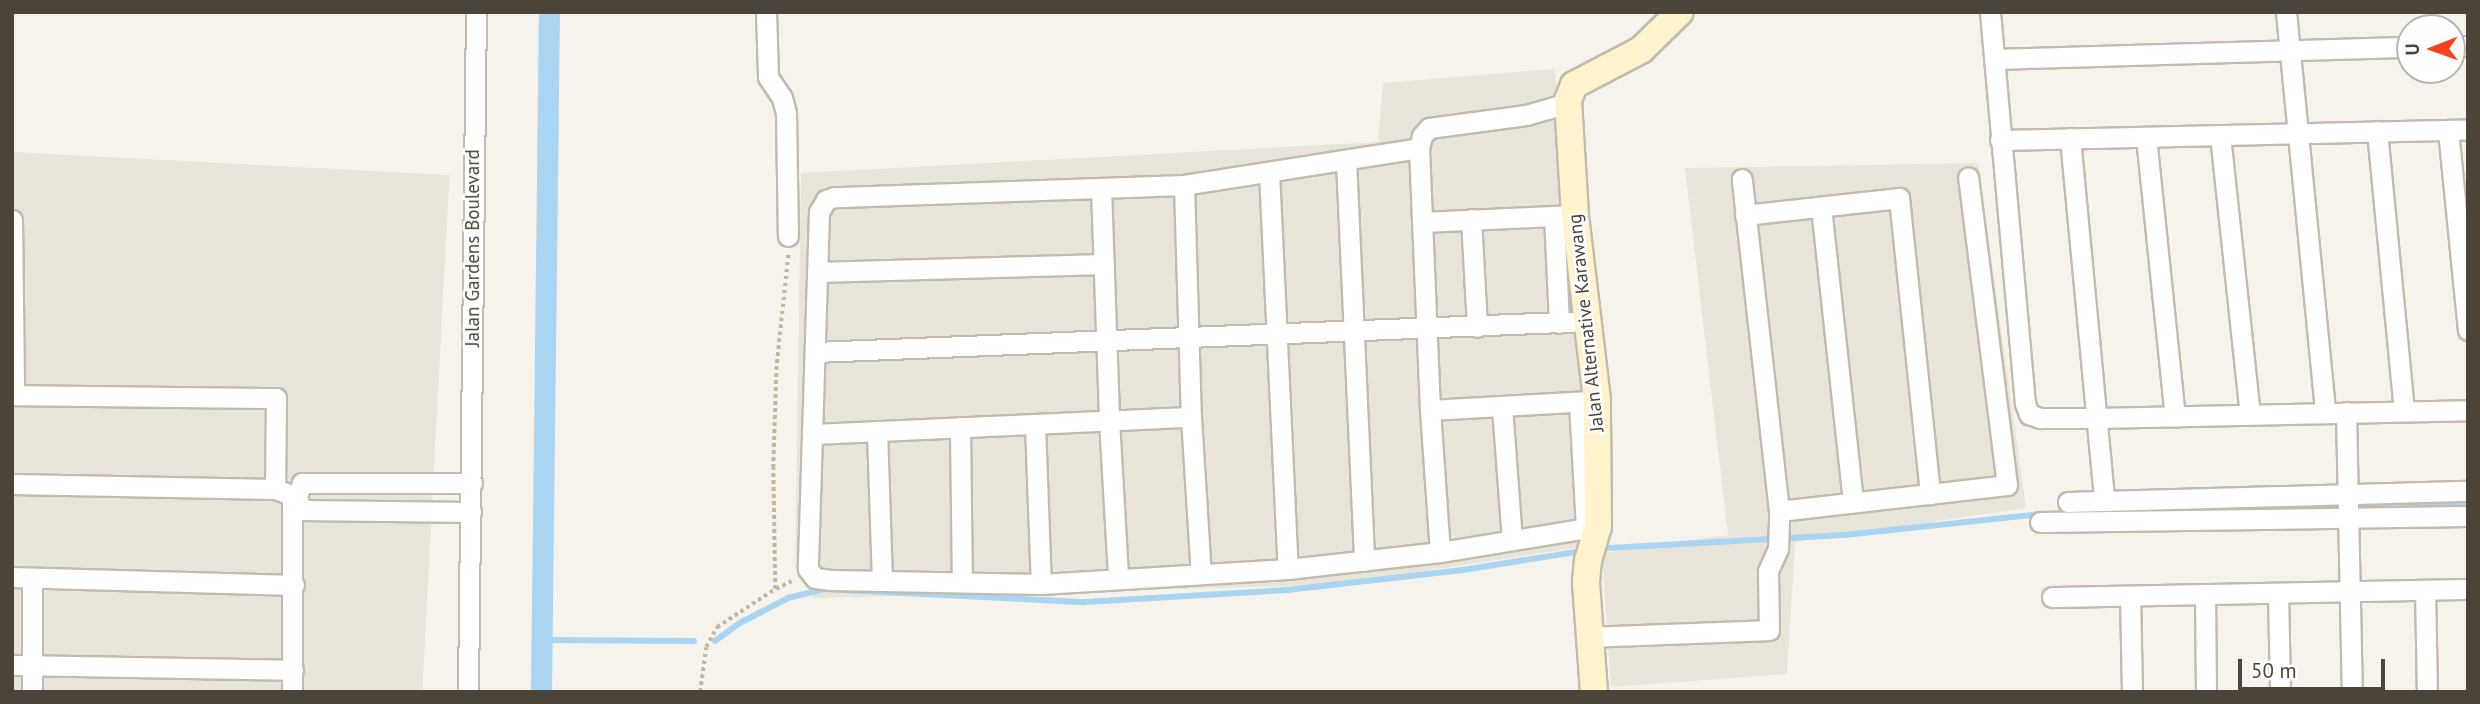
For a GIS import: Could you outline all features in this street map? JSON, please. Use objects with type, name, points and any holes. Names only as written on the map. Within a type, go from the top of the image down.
[{"type":"street","name":"Jalan Gardens Boulevard","points":[[468,692],[476,12]]},
{"type":"street","points":[[766,12],[768,76],[782,98],[786,113],[788,236]]},
{"type":"street","points":[[1440,552],[1426,328],[1419,148],[1422,136],[1429,128],[1526,115],[1568,103],[1574,85],[1641,50],[1680,12]]},
{"type":"street","points":[[1990,12],[2026,409],[2034,418],[2468,410]]},
{"type":"street","points":[[2286,12],[2325,413]]},
{"type":"street","points":[[1994,59],[2396,47]]},
{"type":"street","name":"Jalan Alternative Karawang","points":[[1568,103],[1564,215],[1588,321],[1588,401],[1600,483],[1598,527],[1586,572],[1594,692]]},
{"type":"street","points":[[2000,140],[2468,129]]},
{"type":"street","points":[[2448,130],[2468,330]]},
{"type":"street","points":[[2377,131],[2404,411]]},
{"type":"street","points":[[2220,135],[2250,414]]},
{"type":"street","points":[[2146,137],[2175,416]]},
{"type":"street","points":[[2070,138],[2104,500]]},
{"type":"street","points":[[1419,148],[1184,185],[834,197],[823,203],[819,212],[809,573],[815,578],[831,580],[1041,584],[1288,569],[1440,552],[1586,528],[1588,401],[1430,410]]},
{"type":"street","points":[[1346,160],[1351,331],[1364,561]]},
{"type":"street","points":[[1269,172],[1288,569]]},
{"type":"street","points":[[1779,510],[2007,485],[1968,177]]},
{"type":"street","points":[[1589,637],[1769,630],[1768,571],[1778,541],[1779,510],[1742,179]]},
{"type":"street","points":[[1184,185],[1191,417],[1200,574]]},
{"type":"street","points":[[1101,188],[1108,421],[1118,578]]},
{"type":"street","points":[[1745,215],[1899,198],[1930,494]]},
{"type":"street","points":[[1821,206],[1853,502]]},
{"type":"street","points":[[1422,222],[1564,215],[1559,323]]},
{"type":"street","points":[[1471,219],[1477,327]]},
{"type":"street","points":[[12,220],[13,395],[276,398],[288,493],[294,585],[292,692]]},
{"type":"street","points":[[817,272],[1104,264]]},
{"type":"street","points":[[815,352],[1588,321]]},
{"type":"street","points":[[1502,407],[1512,539]]},
{"type":"street","points":[[2346,412],[2352,692]]},
{"type":"street","points":[[813,434],[1191,417]]},
{"type":"street","points":[[1035,424],[1041,584]]},
{"type":"street","points":[[960,427],[962,582]]},
{"type":"street","points":[[877,431],[882,580]]},
{"type":"street","points":[[12,484],[288,493],[302,483],[472,483]]},
{"type":"street","points":[[2068,502],[2468,491]]},
{"type":"street","points":[[288,493],[301,510],[471,512]]},
{"type":"street","points":[[2040,522],[2468,516]]},
{"type":"street","points":[[32,692],[32,666],[22,577],[294,585]]},
{"type":"street","points":[[2052,597],[2468,589]]},
{"type":"street","points":[[2425,590],[2427,692]]},
{"type":"street","points":[[2278,593],[2280,692]]},
{"type":"street","points":[[2205,594],[2206,692]]},
{"type":"street","points":[[2130,596],[2132,692]]},
{"type":"street","points":[[12,665],[293,670]]},
{"type":"path","points":[[701,692],[706,647],[717,627],[775,589],[773,468],[776,370],[788,236]]},
{"type":"shaded area","points":[[1555,69],[1588,417],[1588,546],[1334,585],[813,598],[795,567],[801,173],[1378,142],[1383,83]]},
{"type":"shaded area","points":[[12,152],[449,175],[422,692],[12,692]]},
{"type":"shaded area","points":[[1978,163],[2026,508],[1795,542],[1787,674],[1611,687],[1602,553],[1728,535],[1685,168]]},
{"type":"waterway","points":[[541,692],[549,12]]},
{"type":"waterway","points":[[2365,507],[2468,505]]},
{"type":"waterway","points":[[2231,510],[2330,508]]},
{"type":"waterway","points":[[1609,548],[1844,535],[2042,514]]},
{"type":"waterway","points":[[715,641],[740,623],[788,598],[824,589],[1085,602],[1287,590],[1463,570],[1582,551]]},
{"type":"waterway","points":[[541,640],[694,641]]}]
